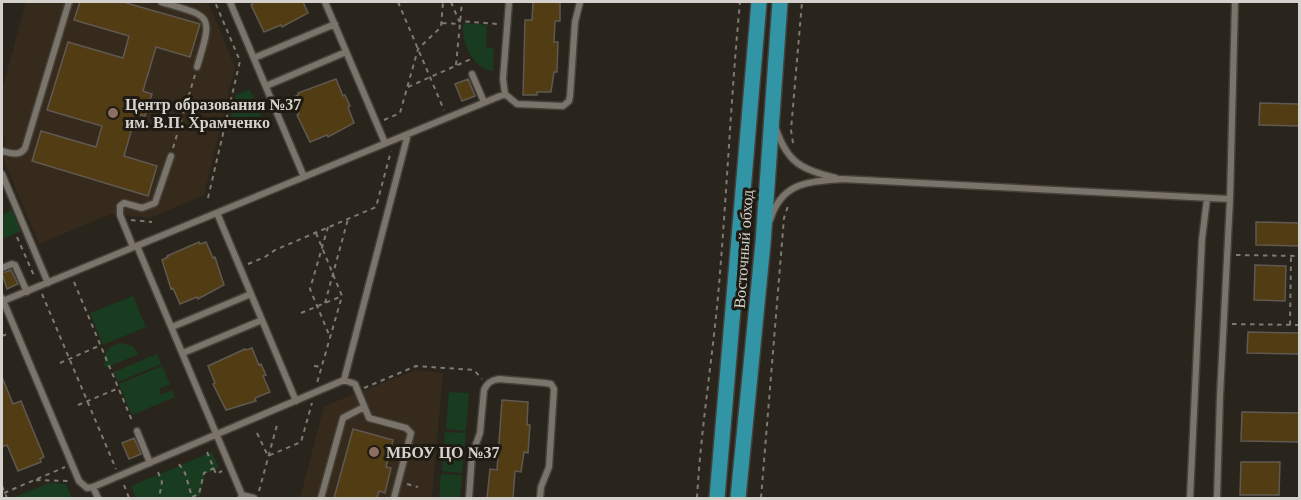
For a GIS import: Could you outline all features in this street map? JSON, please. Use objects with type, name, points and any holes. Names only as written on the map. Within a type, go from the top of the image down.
[{"type":"main road","name":"Восточный обход","points":[[717,498],[759,2]]},
{"type":"main road","name":"Восточный обход","points":[[738,498],[763,243],[771,104],[780,2]]},
{"type":"lane","points":[[2,151],[15,154],[23,152],[69,2]]},
{"type":"lane","points":[[161,2],[197,12],[204,19],[207,35],[197,67]]},
{"type":"lane","points":[[230,2],[304,177]]},
{"type":"lane","points":[[325,2],[385,143]]},
{"type":"lane","points":[[509,2],[503,79],[505,94],[517,104],[558,107],[569,101],[575,22],[580,2]]},
{"type":"lane","points":[[1218,498],[1235,2]]},
{"type":"lane","points":[[254,58],[335,24]]},
{"type":"lane","points":[[266,86],[346,52]]},
{"type":"lane","points":[[472,74],[484,102]]},
{"type":"lane","points":[[394,498],[411,437],[409,430],[369,418],[355,384],[344,380],[93,487],[82,486],[2,299],[27,292],[505,94]]},
{"type":"lane","points":[[771,104],[776,130],[783,148],[792,160],[806,170],[842,179]]},
{"type":"lane","points":[[344,380],[408,134]]},
{"type":"lane","points":[[171,156],[156,203],[146,208],[122,204],[119,209],[121,219],[172,327],[242,497],[254,498]]},
{"type":"lane","points":[[2,174],[48,283]]},
{"type":"lane","points":[[763,243],[772,212],[781,196],[793,187],[808,182],[842,179],[1230,199]]},
{"type":"lane","points":[[1190,498],[1202,239],[1207,199]]},
{"type":"lane","points":[[217,213],[296,401]]},
{"type":"lane","points":[[2,268],[15,265],[27,292]]},
{"type":"lane","points":[[172,327],[251,294]]},
{"type":"lane","points":[[183,353],[262,320]]},
{"type":"lane","points":[[469,498],[472,455],[480,433],[484,390],[492,380],[499,379],[551,384],[554,389],[549,467],[541,487],[540,498]]},
{"type":"lane","points":[[321,498],[343,418],[364,406]]},
{"type":"lane","points":[[137,431],[150,463]]},
{"type":"lane","points":[[93,487],[98,498]]},
{"type":"path","points":[[208,198],[240,61],[215,2]]},
{"type":"path","points":[[399,2],[447,118]]},
{"type":"path","points":[[376,123],[400,114],[418,49],[441,27],[443,2]]},
{"type":"path","points":[[452,2],[460,22]]},
{"type":"path","points":[[456,65],[462,2]]},
{"type":"path","points":[[697,498],[719,283],[740,2]]},
{"type":"path","points":[[796,150],[791,130],[802,2]]},
{"type":"path","points":[[441,23],[507,24]]},
{"type":"path","points":[[408,87],[471,59]]},
{"type":"path","points":[[171,156],[197,67]]},
{"type":"path","points":[[240,268],[275,250],[376,207],[394,140]]},
{"type":"path","points":[[761,498],[784,218],[789,204]]},
{"type":"path","points":[[339,217],[342,222]]},
{"type":"path","points":[[121,219],[152,222]]},
{"type":"path","points":[[325,303],[348,219]]},
{"type":"path","points":[[328,227],[310,289],[330,337]]},
{"type":"path","points":[[268,456],[301,442],[342,296],[322,248],[310,229]]},
{"type":"path","points":[[17,237],[129,498]]},
{"type":"path","points":[[1227,255],[1299,256]]},
{"type":"path","points":[[1290,325],[1291,256]]},
{"type":"path","points":[[70,273],[137,431]]},
{"type":"path","points":[[301,313],[342,296]]},
{"type":"path","points":[[1223,323],[1299,325]]},
{"type":"path","points":[[60,363],[101,345]]},
{"type":"path","points":[[314,366],[322,367]]},
{"type":"path","points":[[364,388],[416,366],[474,370],[487,384]]},
{"type":"path","points":[[78,405],[118,388]]},
{"type":"path","points":[[259,492],[277,425]]},
{"type":"path","points":[[257,433],[268,456]]},
{"type":"path","points":[[207,452],[216,474],[222,471],[229,462]]},
{"type":"path","points":[[4,493],[72,464]]},
{"type":"path","points":[[179,464],[185,473],[192,496],[196,495],[200,498]]},
{"type":"path","points":[[196,495],[199,494],[204,473],[214,468]]},
{"type":"path","points":[[158,472],[162,482],[159,498]]},
{"type":"path","points":[[33,480],[72,481]]},
{"type":"path","points":[[399,482],[418,487]]},
{"type":"path","points":[[2,486],[7,498]]},
{"type":"shaded area","name":"Центр образования №37 им. В.П. Храмченко","points":[[26,2],[208,2],[235,67],[204,195],[150,218],[111,214],[39,244],[2,156],[6,138],[2,137],[2,89]]},
{"type":"shaded area","name":"МБОУ ЦО №37","points":[[416,370],[443,373],[432,498],[300,498],[324,406]]},
{"type":"green space","points":[[463,23],[487,25],[486,47],[494,48],[493,71],[480,66],[474,60],[466,46]]},
{"type":"green space","points":[[250,89],[262,118],[227,132],[236,95]]},
{"type":"green space","points":[[12,210],[21,231],[2,239],[2,215]]},
{"type":"green space","points":[[133,296],[146,327],[103,345],[90,313]]},
{"type":"green space","points":[[121,343],[132,346],[139,354],[105,368],[104,359],[107,351]]},
{"type":"green space","points":[[157,354],[161,364],[118,382],[114,372]]},
{"type":"green space","points":[[162,366],[170,384],[159,389],[161,395],[172,390],[175,397],[132,415],[119,384]]},
{"type":"green space","points":[[449,392],[469,393],[466,431],[446,429]]},
{"type":"green space","points":[[445,432],[466,433],[462,473],[442,471]]},
{"type":"green space","points":[[212,452],[219,468],[205,474],[200,496],[136,498],[131,486]]},
{"type":"green space","points":[[441,474],[462,475],[460,498],[439,498]]},
{"type":"green space","points":[[49,483],[66,484],[72,498],[13,498]]},
{"type":"building","points":[[80,2],[123,2],[200,24],[190,57],[156,47],[143,91],[152,94],[145,116],[136,114],[124,156],[157,166],[148,196],[32,161],[41,131],[96,147],[102,126],[47,110],[68,42],[123,58],[129,36],[74,20]]},
{"type":"building","points":[[251,2],[303,2],[308,13],[282,27],[281,25],[264,32]]},
{"type":"building","points":[[533,2],[560,2],[560,21],[555,21],[554,42],[558,42],[557,72],[554,72],[551,92],[523,95],[525,20],[532,20]]},
{"type":"building","points":[[336,79],[350,106],[348,107],[354,123],[328,137],[327,135],[310,142],[297,115],[299,114],[292,98],[298,93]]},
{"type":"building","points":[[468,79],[475,96],[462,101],[455,84]]},
{"type":"building","points":[[1260,103],[1299,104],[1299,126],[1259,125]]},
{"type":"building","points":[[1256,222],[1299,223],[1299,246],[1256,245]]},
{"type":"building","points":[[199,242],[200,244],[206,242],[213,258],[215,257],[224,285],[198,299],[197,297],[180,304],[173,288],[171,289],[162,260]]},
{"type":"building","points":[[1255,265],[1286,266],[1285,301],[1254,300]]},
{"type":"building","points":[[11,270],[18,284],[7,289],[2,273]]},
{"type":"building","points":[[1248,332],[1299,333],[1299,354],[1247,353]]},
{"type":"building","points":[[252,348],[266,375],[263,376],[270,392],[255,398],[256,401],[226,410],[213,384],[215,383],[208,366]]},
{"type":"building","points":[[2,377],[13,404],[21,401],[44,457],[40,459],[41,462],[18,471],[7,445],[2,447]]},
{"type":"building","points":[[502,400],[528,402],[527,425],[530,425],[528,453],[524,452],[521,472],[515,471],[513,498],[487,498],[490,469],[497,470]]},
{"type":"building","points":[[1242,412],[1299,413],[1299,442],[1241,441]]},
{"type":"building","points":[[353,429],[393,440],[386,467],[391,468],[385,493],[379,491],[377,498],[334,498]]},
{"type":"building","points":[[134,438],[141,454],[129,459],[122,443]]},
{"type":"building","points":[[1241,462],[1280,462],[1279,495],[1240,495]]},
{"type":"place","name":"Центр образования №37 им. В.П. Храмченко","points":[[113,113]]},
{"type":"place","name":"МБОУ ЦО №37","points":[[374,452]]}]
